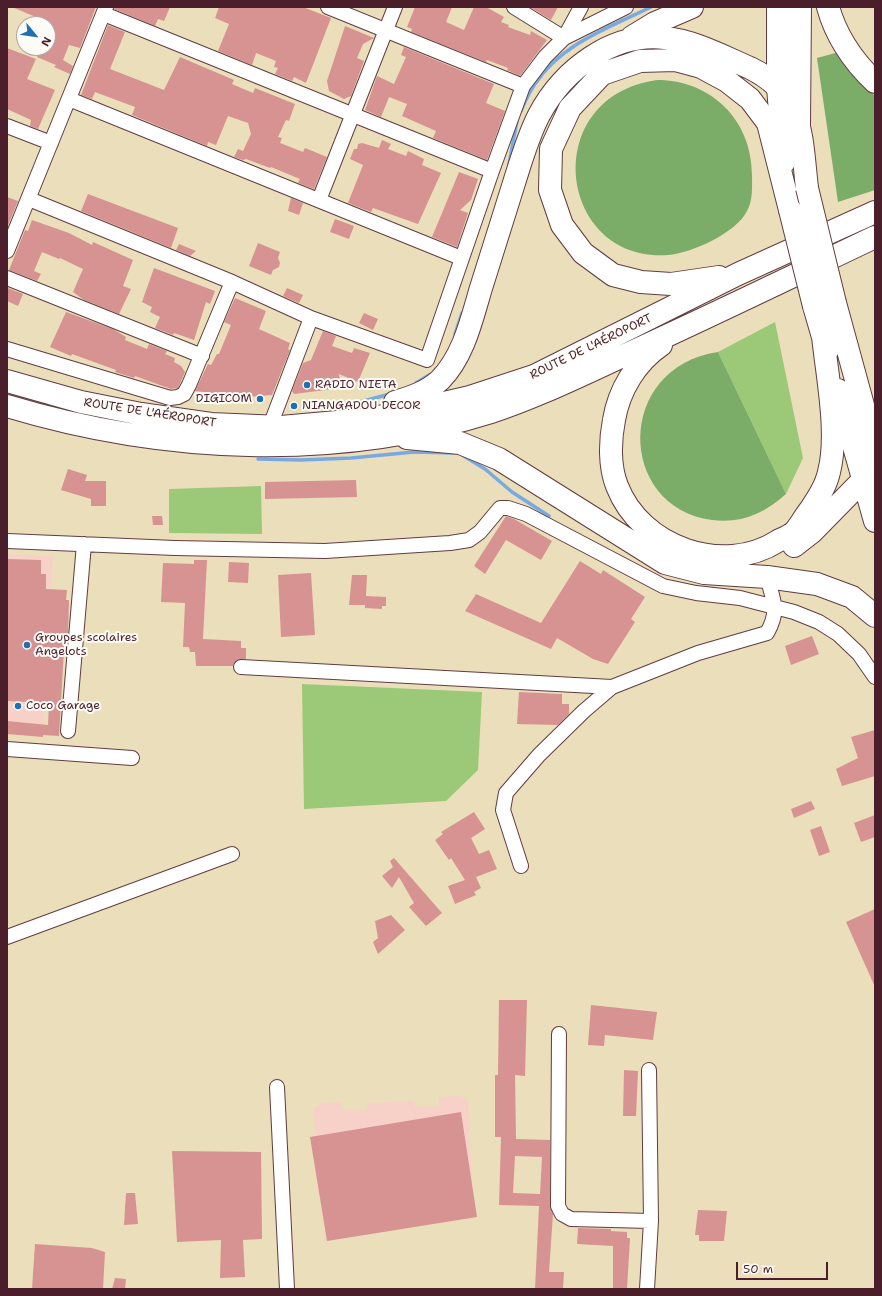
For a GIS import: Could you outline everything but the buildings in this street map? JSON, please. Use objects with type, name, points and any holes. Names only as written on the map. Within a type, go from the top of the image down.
[{"type":"main road","points":[[275,427],[340,411],[390,404],[420,394],[440,380],[455,360],[467,333],[520,164],[538,117],[548,99],[563,80],[572,72],[604,50],[628,39],[656,23],[692,7]]},
{"type":"main road","points":[[778,7],[778,87],[788,200]]},
{"type":"main road","points":[[697,322],[650,352],[629,378],[616,405],[612,431],[612,457],[616,486],[631,511],[654,534],[683,550],[714,557],[743,556],[767,548],[796,531],[820,494],[829,472],[832,422],[823,336],[825,304],[807,188],[799,123],[800,7]]},
{"type":"main road","points":[[828,7],[832,21],[849,52],[875,82]]},
{"type":"main road","points":[[628,39],[664,38],[697,44],[763,75],[778,87],[790,101],[799,123]]},
{"type":"main road","points":[[738,274],[671,284],[641,282],[613,275],[583,253],[562,225],[550,190],[551,149],[570,108],[602,74],[640,61],[675,60],[701,67],[727,81],[750,99],[768,123],[788,200],[875,449]]},
{"type":"main road","name":"ROUTE DE L'AÉROPORT","points":[[7,381],[81,402],[141,414],[211,424],[275,427],[360,420],[401,413],[470,397],[534,376],[738,274],[875,212]]},
{"type":"main road","name":"ROUTE DE L'AÉROPORT","points":[[7,406],[49,419],[127,435],[200,443],[307,445],[392,436],[491,412],[559,385],[697,322],[875,237]]},
{"type":"main road","points":[[823,336],[848,424],[862,481],[875,521]]},
{"type":"main road","points":[[392,436],[460,443],[499,459],[665,563],[704,573],[742,574],[817,584],[852,597],[875,616]]},
{"type":"main road","points":[[742,574],[780,558],[812,532],[862,481],[875,455]]},
{"type":"street","points":[[328,7],[523,86]]},
{"type":"street","points":[[319,200],[395,7]]},
{"type":"street","points":[[514,7],[564,38]]},
{"type":"street","points":[[564,38],[581,7]]},
{"type":"street","points":[[29,198],[232,282],[311,318],[428,360],[461,258],[523,86],[545,56],[564,38],[626,7]]},
{"type":"street","points":[[7,251],[105,10],[352,115],[492,171]]},
{"type":"street","points":[[69,99],[461,258]]},
{"type":"street","points":[[7,126],[51,144]]},
{"type":"street","points":[[7,278],[202,356]]},
{"type":"street","points":[[7,348],[170,398],[178,397],[184,394],[202,356],[232,282]]},
{"type":"street","points":[[275,427],[311,318]]},
{"type":"street","points":[[7,541],[325,551],[450,543],[469,540],[480,532],[500,508],[508,508],[526,514],[663,586],[696,593],[740,598],[819,622],[838,634],[859,654],[875,677]]},
{"type":"street","points":[[68,730],[84,544]]},
{"type":"street","points":[[521,866],[503,810],[506,793],[539,755],[612,687],[698,653],[767,633],[774,621],[775,608],[767,577]]},
{"type":"street","points":[[241,667],[612,687]]},
{"type":"street","points":[[7,749],[132,758]]},
{"type":"street","points":[[7,937],[232,854]]},
{"type":"street","points":[[559,1034],[558,1206],[562,1214],[571,1219],[651,1221]]},
{"type":"street","points":[[647,1289],[651,1221],[649,1070]]},
{"type":"street","points":[[277,1087],[287,1289]]},
{"type":"shaded area","name":"Groupes scolaires Angelots","points":[[7,554],[53,556],[43,734],[7,734]]},
{"type":"shaded area","points":[[460,1096],[468,1101],[472,1185],[322,1197],[318,1194],[314,1108],[321,1103],[342,1102],[342,1110],[367,1109],[367,1104],[371,1103],[410,1101],[414,1102],[415,1107],[439,1106],[439,1097]]},
{"type":"green space","points":[[839,52],[855,76],[875,96],[875,190],[838,202],[817,58]]},
{"type":"green space","points":[[657,80],[677,82],[695,87],[711,96],[725,107],[736,121],[745,137],[750,155],[752,175],[752,193],[749,207],[741,219],[733,227],[701,246],[668,255],[631,250],[603,233],[585,208],[576,177],[579,145],[593,116],[619,93]]},
{"type":"green space","points":[[775,322],[803,458],[786,494],[718,352]]},
{"type":"green space","points":[[718,352],[786,494],[770,507],[752,516],[743,519],[723,521],[712,520],[680,510],[658,490],[645,465],[640,437],[646,408],[660,383],[684,363]]},
{"type":"green space","points":[[261,486],[262,534],[169,533],[169,489]]},
{"type":"green space","points":[[302,684],[482,692],[478,770],[446,801],[304,809]]},
{"type":"waterway","points":[[521,111],[535,84],[558,58],[587,38],[651,7]]},
{"type":"waterway","points":[[509,164],[517,121]]},
{"type":"waterway","points":[[455,334],[462,313]]},
{"type":"waterway","points":[[416,383],[429,375]]},
{"type":"waterway","points":[[356,403],[390,394]]},
{"type":"waterway","points":[[258,459],[301,460],[351,458],[414,452],[453,453]]},
{"type":"waterway","points":[[462,455],[485,469],[512,492],[549,516]]},
{"type":"place","name":"RADIO NIETA","points":[[307,385]]},
{"type":"place","name":"DIGICOM","points":[[260,399]]},
{"type":"place","name":"NIANGADOU DECOR","points":[[294,406]]},
{"type":"place","name":"Groupes scolaires Angelots","points":[[27,645]]},
{"type":"place","name":"Coco Garage","points":[[18,706]]}]
